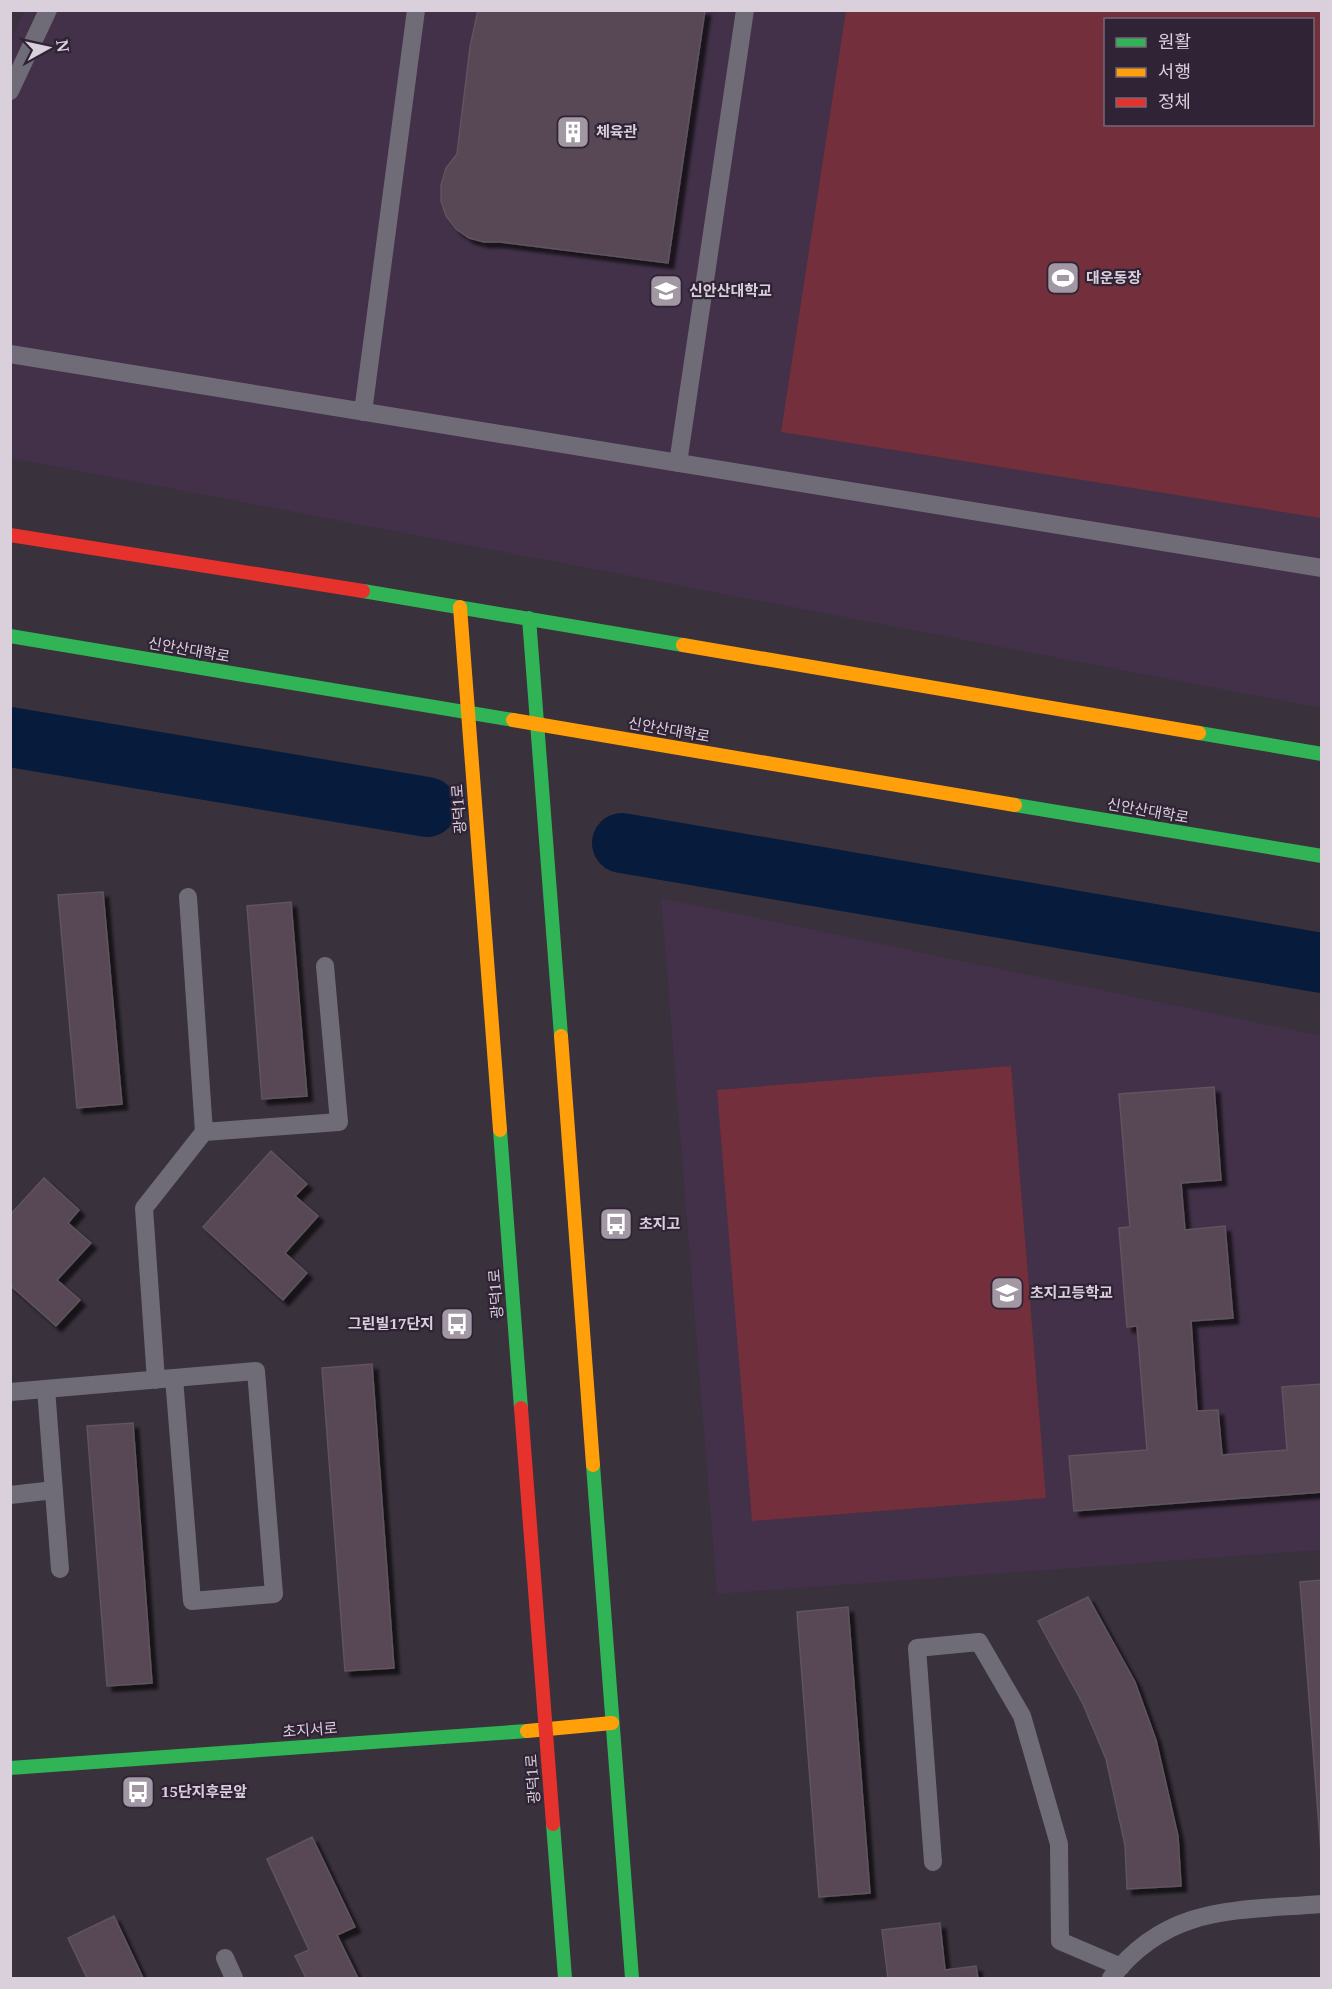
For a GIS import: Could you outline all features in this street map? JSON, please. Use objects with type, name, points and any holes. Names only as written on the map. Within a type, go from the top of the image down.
[{"type":"street","points":[[10,536],[529,618],[1322,754]]},
{"type":"street","name":"광덕1로","points":[[460,607],[565,1978]]},
{"type":"street","points":[[529,618],[632,1978]]},
{"type":"street","name":"신안산대학로","points":[[10,636],[1322,856]]},
{"type":"street","name":"초지서로","points":[[10,1768],[546,1730],[612,1723]]},
{"type":"lane","points":[[10,91],[48,10]]},
{"type":"lane","points":[[363,412],[416,10]]},
{"type":"lane","points":[[678,463],[745,10]]},
{"type":"lane","points":[[10,354],[1322,568]]},
{"type":"lane","points":[[156,1380],[144,1208],[204,1132],[188,897]]},
{"type":"lane","points":[[204,1132],[339,1122],[325,966]]},
{"type":"lane","points":[[10,1392],[156,1380],[174,1378],[256,1371],[274,1594],[192,1601],[174,1378]]},
{"type":"lane","points":[[46,1389],[60,1569]]},
{"type":"lane","points":[[10,1495],[54,1490]]},
{"type":"lane","points":[[933,1862],[917,1648],[979,1642],[1022,1716],[1059,1844],[1060,1941],[1116,1973],[1130,1956],[1153,1937],[1179,1923],[1211,1914],[1322,1904]]},
{"type":"lane","points":[[225,1958],[234,1978]]},
{"type":"shaded area","name":"신안산대학교","points":[[25,10],[1321,11],[1321,708],[11,458],[10,40]]},
{"type":"shaded area","name":"대운동장","points":[[846,11],[1321,11],[1321,518],[781,432]]},
{"type":"shaded area","name":"초지고등학교","points":[[661,898],[1321,1036],[1321,1550],[717,1594]]},
{"type":"shaded area","points":[[1011,1066],[1046,1498],[752,1521],[717,1090]]},
{"type":"building","name":"체육관","points":[[478,10],[705,10],[668,263],[500,242],[484,242],[469,238],[456,229],[446,216],[441,201],[441,185],[446,168],[457,154],[470,47]]},
{"type":"building","points":[[103,892],[122,1104],[77,1108],[58,895]]},
{"type":"building","points":[[291,902],[307,1096],[262,1099],[247,906]]},
{"type":"building","name":"초지고등학교","points":[[1214,1087],[1221,1180],[1181,1183],[1185,1230],[1225,1226],[1233,1318],[1191,1321],[1197,1411],[1218,1410],[1222,1455],[1287,1450],[1282,1387],[1322,1384],[1322,1492],[1074,1511],[1069,1456],[1147,1450],[1137,1326],[1127,1327],[1119,1228],[1130,1227],[1119,1094]]},
{"type":"building","points":[[271,1151],[307,1184],[295,1196],[318,1216],[285,1253],[307,1273],[283,1300],[203,1227]]},
{"type":"building","points":[[44,1178],[79,1210],[68,1223],[91,1243],[57,1280],[80,1300],[56,1326],[10,1285],[10,1215]]},
{"type":"building","points":[[372,1364],[394,1668],[345,1671],[322,1368]]},
{"type":"building","points":[[133,1423],[152,1683],[107,1686],[87,1426]]},
{"type":"building","points":[[1322,1580],[1322,1865],[1300,1582]]},
{"type":"building","points":[[1088,1597],[1135,1682],[1156,1740],[1178,1836],[1181,1886],[1127,1889],[1125,1845],[1106,1759],[1083,1704],[1038,1621]]},
{"type":"building","points":[[848,1607],[870,1893],[819,1897],[797,1612]]},
{"type":"building","points":[[312,1837],[355,1927],[337,1935],[358,1978],[306,1978],[295,1956],[309,1950],[267,1859]]},
{"type":"building","points":[[114,1916],[143,1978],[87,1978],[68,1938]]},
{"type":"building","points":[[940,1923],[945,1970],[976,1966],[978,1978],[888,1978],[882,1930]]},
{"type":"waterway","points":[[10,737],[427,807]]},
{"type":"waterway","points":[[622,843],[1322,963]]},
{"type":"traffic: fast","points":[[363,591],[683,645]]},
{"type":"traffic: fast","points":[[529,618],[561,1036]]},
{"type":"traffic: fast","points":[[10,636],[513,720]]},
{"type":"traffic: fast","points":[[1199,733],[1322,754]]},
{"type":"traffic: fast","points":[[1015,805],[1322,856]]},
{"type":"traffic: fast","points":[[500,1130],[521,1408]]},
{"type":"traffic: fast","points":[[593,1465],[632,1978]]},
{"type":"traffic: fast","points":[[10,1768],[527,1731]]},
{"type":"traffic: fast","points":[[553,1824],[565,1978]]},
{"type":"traffic: slow","points":[[460,607],[500,1130]]},
{"type":"traffic: slow","points":[[683,645],[1199,733]]},
{"type":"traffic: slow","points":[[513,720],[1015,805]]},
{"type":"traffic: slow","points":[[561,1036],[593,1465]]},
{"type":"traffic: slow","points":[[527,1731],[612,1723]]},
{"type":"traffic: jam","points":[[10,535],[363,591]]},
{"type":"traffic: jam","points":[[521,1408],[553,1824]]},
{"type":"place","name":"체육관","points":[[573,132]]},
{"type":"place","name":"대운동장","points":[[1063,278]]},
{"type":"place","name":"신안산대학교","points":[[666,291]]},
{"type":"place","name":"초지고","points":[[616,1224]]},
{"type":"place","name":"초지고등학교","points":[[1007,1293]]},
{"type":"place","name":"그린빌17단지","points":[[457,1324]]},
{"type":"place","name":"15단지후문앞","points":[[138,1792]]}]
